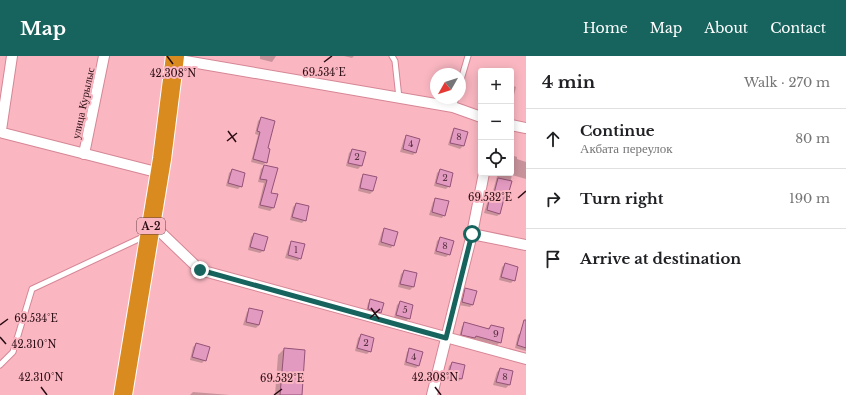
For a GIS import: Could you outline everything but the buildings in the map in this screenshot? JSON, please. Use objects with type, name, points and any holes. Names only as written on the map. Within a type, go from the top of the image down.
[{"type":"highway","name":"A-2","points":[[123,395],[160,173],[175,58]]},
{"type":"street","points":[[12,56],[3,133],[160,173]]},
{"type":"street","name":"улица Курылыс","points":[[84,154],[104,56]]},
{"type":"street","points":[[175,58],[399,98],[430,101]]},
{"type":"street","points":[[456,104],[478,115]]},
{"type":"street","points":[[514,126],[526,128]]},
{"type":"street","points":[[432,395],[472,234],[483,176]]},
{"type":"street","points":[[150,228],[200,270],[526,359]]},
{"type":"street","points":[[472,234],[526,245]]},
{"type":"lane","points":[[392,56],[395,61],[399,98]]},
{"type":"lane","points":[[464,68],[468,56]]},
{"type":"lane","points":[[0,365],[13,352],[32,289],[150,228]]},
{"type":"route","points":[[200,270],[446,338],[472,234]]}]
